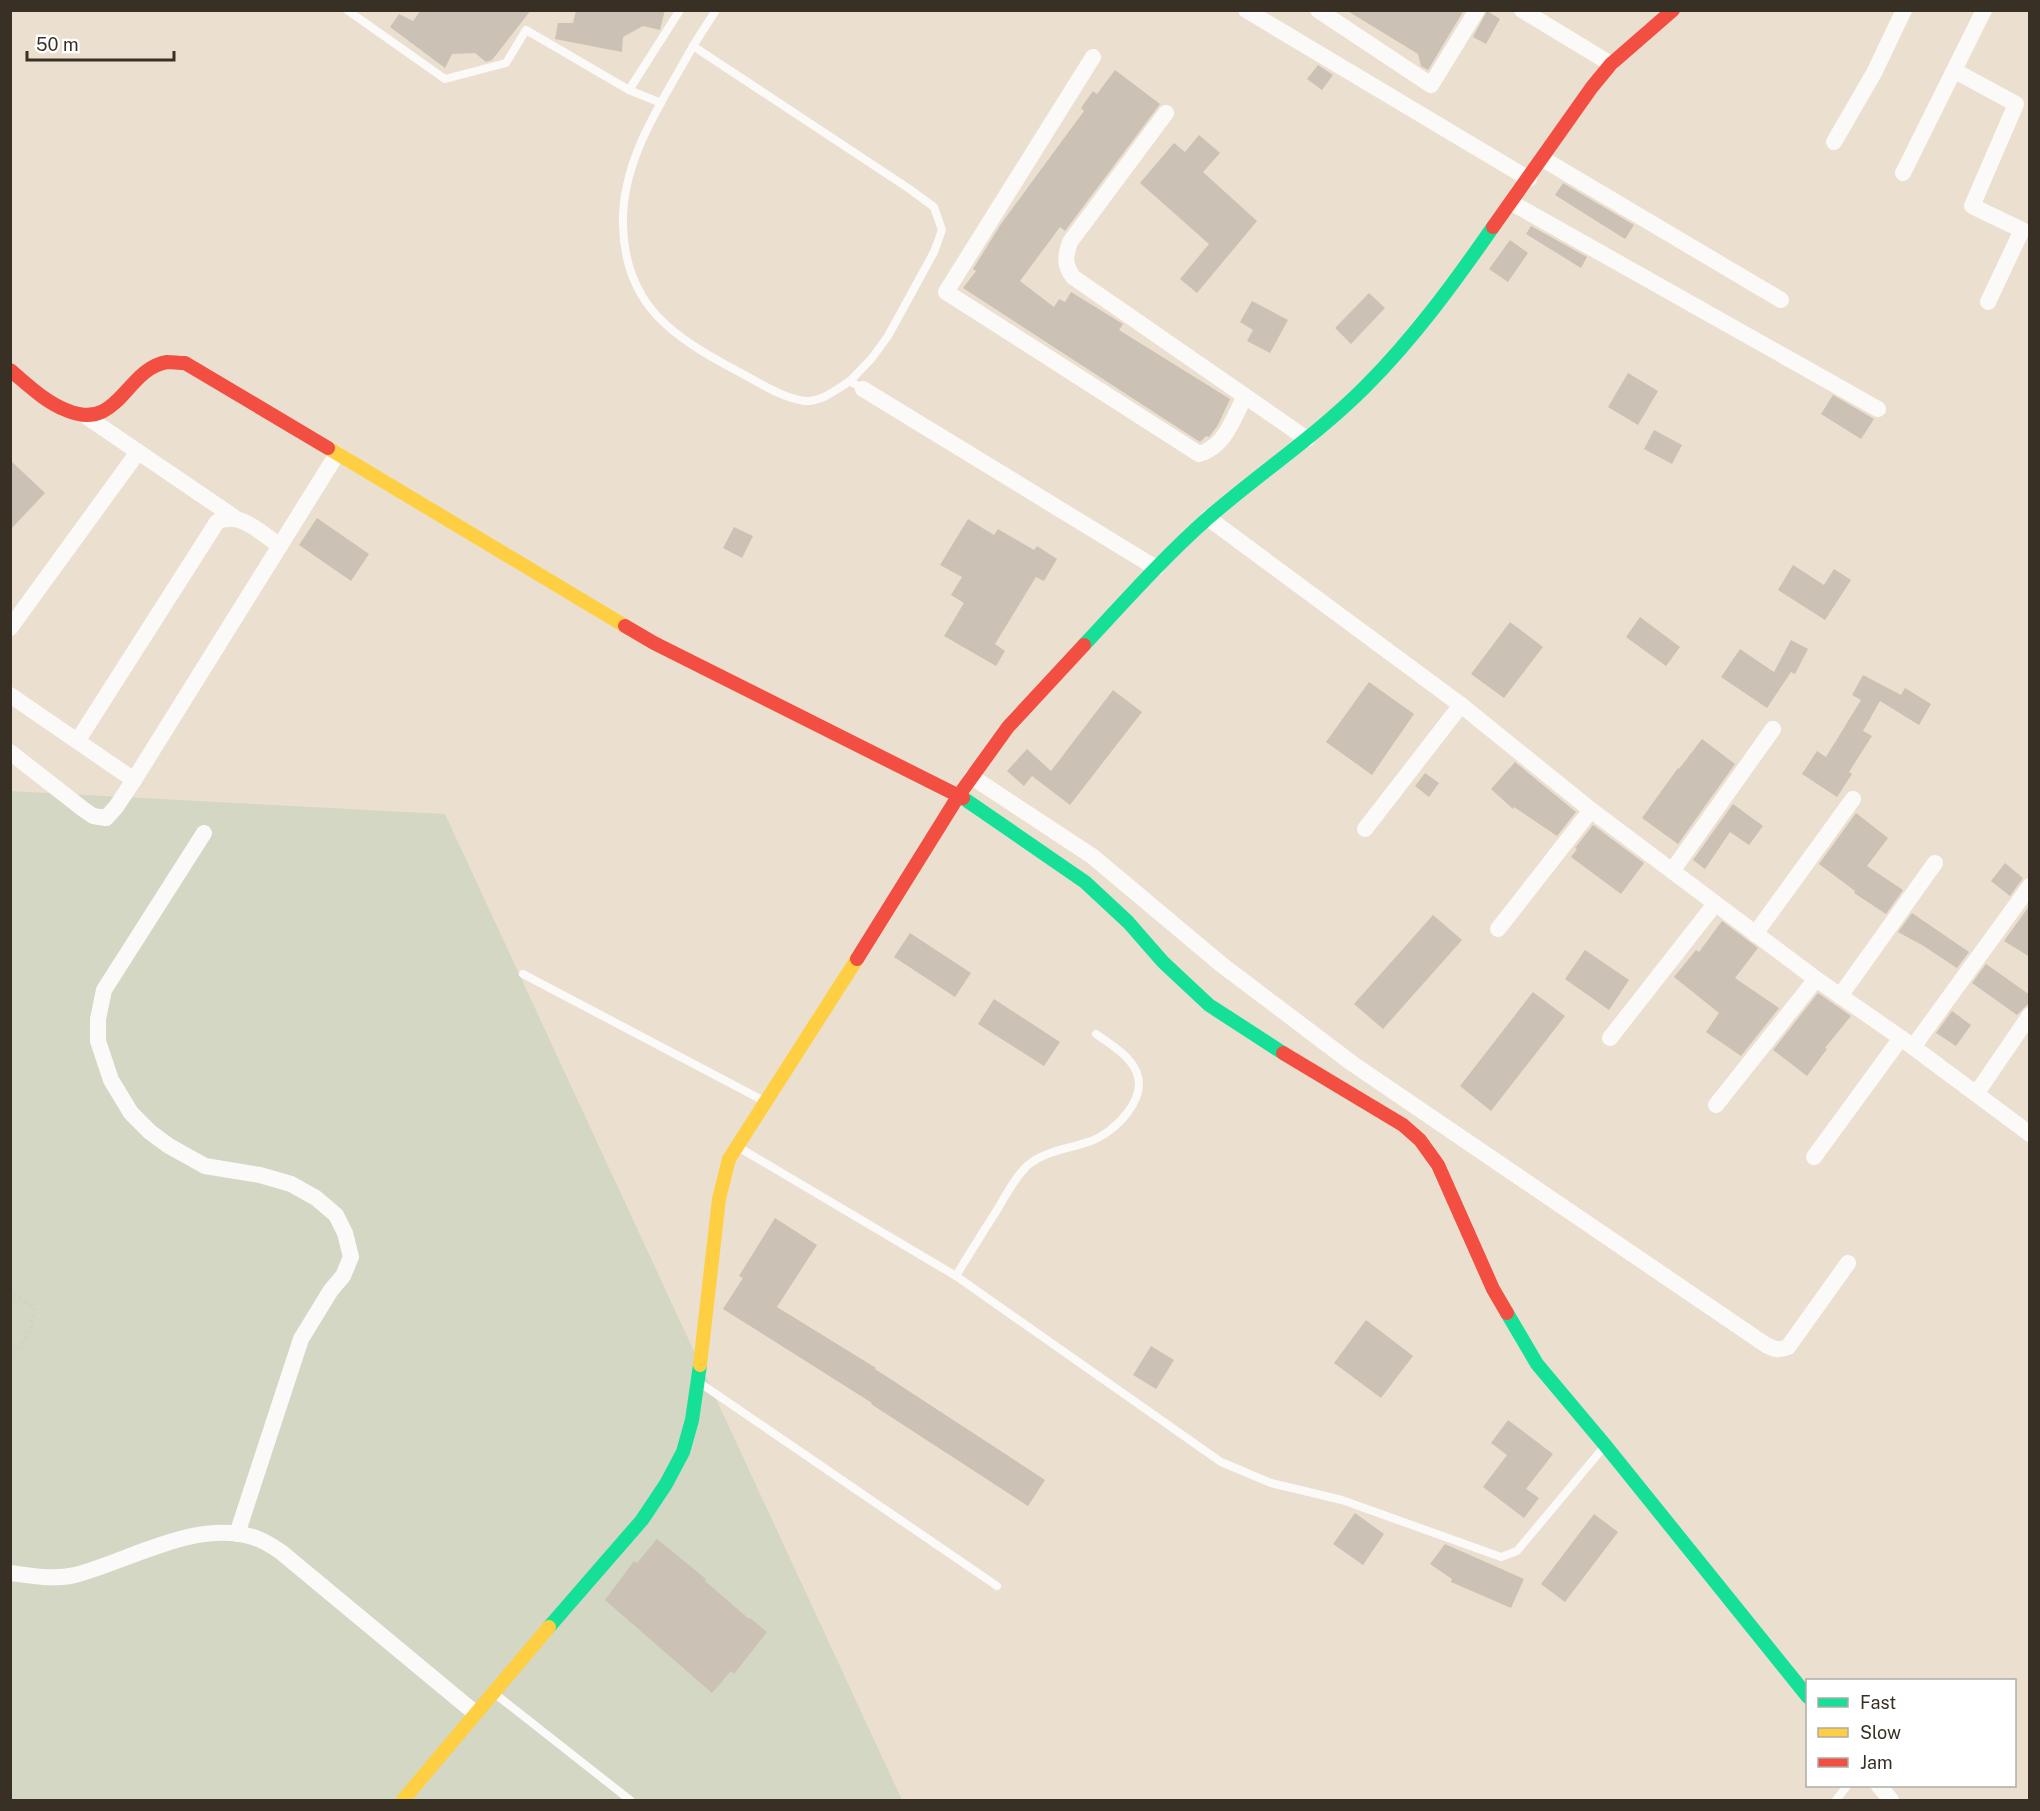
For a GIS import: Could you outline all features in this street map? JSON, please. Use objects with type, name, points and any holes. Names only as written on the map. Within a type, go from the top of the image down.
[{"type":"street","points":[[1246,10],[1529,179]]},
{"type":"street","points":[[1318,10],[1431,85],[1477,10]]},
{"type":"street","points":[[1522,10],[1611,64]]},
{"type":"street","points":[[403,1800],[642,1520],[666,1484],[682,1452],[692,1420],[719,1199],[729,1159],[735,1146],[856,961],[959,795],[1008,728],[1156,568],[1208,518],[1307,439],[1364,388],[1405,345],[1448,293],[1592,87],[1611,64],[1674,10]]},
{"type":"street","points":[[1834,142],[1874,73],[1904,10]]},
{"type":"street","points":[[1903,173],[1984,10]]},
{"type":"street","points":[[1094,57],[946,292],[1198,454],[1208,452],[1219,444],[1245,396]]},
{"type":"street","points":[[1955,71],[2016,104],[1972,206],[2022,230],[1988,302]]},
{"type":"street","points":[[1166,112],[1070,242],[1065,255],[1066,266],[1073,277],[1307,439]]},
{"type":"street","points":[[1543,159],[1781,300]]},
{"type":"street","points":[[1512,203],[1878,409]]},
{"type":"street","points":[[10,370],[46,399],[68,411],[84,415],[110,410],[148,369],[159,363],[177,362],[197,370],[654,643],[959,795],[1084,882],[1128,922],[1163,962],[1209,1005],[1251,1034],[1381,1110],[1420,1140],[1438,1165],[1493,1289],[1537,1364],[1806,1695]]},
{"type":"street","points":[[856,385],[1156,568]]},
{"type":"street","points":[[84,415],[280,546]]},
{"type":"street","points":[[10,627],[138,452]]},
{"type":"street","points":[[10,752],[93,816],[106,818],[134,780],[337,454]]},
{"type":"street","points":[[78,740],[209,534],[218,522],[234,517]]},
{"type":"street","points":[[1208,518],[1461,705],[1591,810],[1816,980],[1907,1043],[2030,1134]]},
{"type":"street","points":[[10,695],[134,780]]},
{"type":"street","points":[[1365,829],[1461,705]]},
{"type":"street","points":[[1672,871],[1773,729]]},
{"type":"street","points":[[972,777],[1092,856],[1222,965],[1353,1064],[1766,1345],[1781,1350],[1788,1347],[1848,1263]]},
{"type":"street","points":[[1755,934],[1853,799]]},
{"type":"street","points":[[1498,929],[1591,810]]},
{"type":"street","points":[[204,833],[104,990],[98,1041],[111,1080],[131,1113],[150,1132],[169,1146],[205,1166],[260,1175],[291,1184],[316,1198],[336,1215],[345,1233],[351,1257],[343,1276],[331,1290],[301,1339],[237,1534]]},
{"type":"street","points":[[1840,996],[1935,863]]},
{"type":"street","points":[[1814,1157],[2030,886]]},
{"type":"street","points":[[1610,1038],[1715,904]]},
{"type":"street","points":[[1716,1106],[1816,980]]},
{"type":"street","points":[[1976,1094],[2030,1015]]},
{"type":"street","points":[[10,1574],[42,1577],[73,1575],[204,1533],[252,1536],[281,1552],[475,1713]]},
{"type":"street","points":[[1881,1787],[1891,1800]]},
{"type":"lane","points":[[347,10],[445,79],[506,63],[526,30],[629,90],[661,103]]},
{"type":"lane","points":[[629,90],[680,10]]},
{"type":"lane","points":[[693,46],[934,207],[942,230],[934,252],[888,336],[856,385],[826,397],[807,401],[782,394],[705,354],[675,333],[654,315],[640,295],[630,274],[623,225],[625,195],[640,142],[693,46],[716,10]]},
{"type":"lane","points":[[523,974],[764,1101]]},
{"type":"lane","points":[[956,1276],[1013,1183],[1025,1168],[1035,1159],[1049,1153],[1093,1140],[1107,1133],[1123,1118],[1133,1104],[1140,1082],[1136,1070],[1126,1058],[1096,1034]]},
{"type":"lane","points":[[735,1146],[956,1276],[1221,1462],[1271,1484],[1342,1500],[1501,1557],[1517,1551],[1605,1445]]},
{"type":"lane","points":[[698,1381],[997,1586]]},
{"type":"lane","points":[[493,1692],[630,1800]]},
{"type":"lane","points":[[1836,1800],[1846,1787]]},
{"type":"path","points":[[10,1291],[34,1308],[30,1332],[10,1360]]},
{"type":"green space","points":[[10,791],[445,814],[902,1800],[11,1800]]},
{"type":"building","points":[[421,10],[531,10],[492,60],[486,62],[475,53],[452,54],[445,68],[390,27],[399,14],[413,21]]},
{"type":"building","points":[[576,10],[665,10],[660,30],[643,26],[623,37],[622,52],[555,39],[558,23],[573,23]]},
{"type":"building","points":[[1346,10],[1464,10],[1428,70],[1421,66],[1418,54]]},
{"type":"building","points":[[1487,11],[1500,19],[1486,44],[1473,37]]},
{"type":"building","points":[[1318,65],[1333,75],[1322,90],[1307,79]]},
{"type":"building","points":[[1115,70],[1160,104],[1065,231],[1060,227],[1020,281],[1054,307],[1059,299],[1065,302],[1071,292],[1123,324],[1119,330],[1230,399],[1218,425],[1209,437],[1206,436],[1200,442],[963,288],[976,271],[973,269],[1001,224],[1084,111],[1081,108],[1093,91],[1097,94]]},
{"type":"building","points":[[1199,135],[1220,153],[1203,172],[1257,221],[1197,293],[1180,279],[1209,244],[1140,183],[1174,143],[1185,152]]},
{"type":"building","points":[[1563,183],[1634,225],[1625,239],[1555,195]]},
{"type":"building","points":[[1531,226],[1587,257],[1581,268],[1526,234]]},
{"type":"building","points":[[1510,240],[1528,253],[1508,282],[1489,269]]},
{"type":"building","points":[[1369,293],[1385,308],[1351,344],[1335,328]]},
{"type":"building","points":[[1252,301],[1288,320],[1270,353],[1247,341],[1253,330],[1240,322]]},
{"type":"building","points":[[1628,373],[1658,391],[1638,425],[1608,407]]},
{"type":"building","points":[[1833,395],[1874,419],[1861,439],[1821,414]]},
{"type":"building","points":[[1654,430],[1682,445],[1672,464],[1644,449]]},
{"type":"building","points":[[10,460],[45,493],[10,530]]},
{"type":"building","points":[[317,518],[369,554],[351,581],[299,545]]},
{"type":"building","points":[[968,519],[994,535],[998,529],[1034,550],[1037,546],[1057,559],[1044,581],[1036,577],[995,644],[1005,651],[996,666],[944,636],[964,603],[951,595],[962,577],[940,565]]},
{"type":"building","points":[[734,527],[753,536],[742,558],[723,548]]},
{"type":"building","points":[[1793,565],[1824,585],[1834,569],[1851,580],[1825,620],[1778,590]]},
{"type":"building","points":[[1640,617],[1680,647],[1666,666],[1626,637]]},
{"type":"building","points":[[1510,622],[1543,647],[1504,698],[1471,674]]},
{"type":"building","points":[[1791,640],[1808,649],[1795,674],[1791,672],[1767,708],[1721,677],[1740,649],[1774,672]]},
{"type":"building","points":[[1863,675],[1901,695],[1905,688],[1931,704],[1919,725],[1880,701],[1863,731],[1872,736],[1849,772],[1852,774],[1837,797],[1802,774],[1817,751],[1826,757],[1861,700],[1852,695]]},
{"type":"building","points":[[1369,682],[1414,714],[1372,775],[1326,742]]},
{"type":"building","points":[[1113,690],[1142,712],[1070,805],[1032,776],[1024,786],[1007,771],[1027,749],[1051,771]]},
{"type":"building","points":[[1702,739],[1735,764],[1678,844],[1642,818]]},
{"type":"building","points":[[1515,762],[1576,812],[1557,836],[1514,807],[1513,809],[1491,789]]},
{"type":"building","points":[[1425,773],[1439,783],[1429,797],[1415,786]]},
{"type":"building","points":[[1733,804],[1763,826],[1749,845],[1730,832],[1705,869],[1693,860]]},
{"type":"building","points":[[1856,813],[1888,838],[1867,866],[1903,890],[1886,914],[1854,893],[1855,891],[1819,864]]},
{"type":"building","points":[[1593,825],[1644,863],[1621,894],[1571,857],[1577,849],[1575,848]]},
{"type":"building","points":[[2005,863],[2023,878],[2010,896],[1991,881]]},
{"type":"building","points":[[2030,905],[2030,957],[2004,941]]},
{"type":"building","points":[[1912,913],[1969,952],[1957,968],[1898,932]]},
{"type":"building","points":[[1433,915],[1462,940],[1383,1029],[1354,1004]]},
{"type":"building","points":[[1722,921],[1758,948],[1735,978],[1779,1008],[1741,1056],[1706,1032],[1719,1013],[1674,977],[1696,950],[1699,952]]},
{"type":"building","points":[[910,933],[971,973],[955,997],[894,957]]},
{"type":"building","points":[[1585,950],[1629,980],[1609,1010],[1565,979]]},
{"type":"building","points":[[1986,964],[2030,995],[2030,1002],[2017,1015],[1972,983]]},
{"type":"building","points":[[1533,992],[1565,1016],[1491,1111],[1460,1086]]},
{"type":"building","points":[[1818,993],[1851,1016],[1825,1048],[1827,1049],[1807,1076],[1773,1050]]},
{"type":"building","points":[[994,999],[1060,1042],[1044,1066],[978,1024]]},
{"type":"building","points":[[1952,1011],[1971,1025],[1956,1046],[1936,1033]]},
{"type":"building","points":[[775,1218],[817,1245],[777,1307],[876,1368],[1045,1480],[1028,1506],[872,1403],[723,1309],[743,1278],[739,1276]]},
{"type":"building","points":[[1366,1320],[1413,1356],[1381,1398],[1334,1363]]},
{"type":"building","points":[[1151,1346],[1174,1360],[1156,1389],[1133,1375]]},
{"type":"building","points":[[1508,1420],[1553,1454],[1526,1489],[1539,1498],[1524,1518],[1483,1487],[1507,1455],[1491,1443]]},
{"type":"building","points":[[1355,1513],[1384,1534],[1363,1565],[1333,1544]]},
{"type":"building","points":[[1594,1514],[1618,1532],[1565,1602],[1541,1584]]},
{"type":"building","points":[[657,1539],[767,1632],[734,1674],[731,1671],[712,1693],[605,1600],[634,1561],[637,1563]]},
{"type":"building","points":[[1445,1544],[1524,1579],[1511,1608],[1451,1582],[1452,1579],[1430,1564]]},
{"type":"traffic: fast","points":[[1084,645],[1144,580],[1208,518],[1308,438],[1365,387],[1433,310],[1493,227]]},
{"type":"traffic: fast","points":[[963,798],[1085,882],[1128,922],[1163,962],[1209,1005],[1283,1053]]},
{"type":"traffic: fast","points":[[1507,1313],[1537,1364],[1806,1695]]},
{"type":"traffic: fast","points":[[549,1627],[642,1520],[666,1484],[683,1452],[692,1420],[700,1365]]},
{"type":"traffic: slow","points":[[328,448],[625,626]]},
{"type":"traffic: slow","points":[[700,1365],[719,1199],[729,1159],[857,959]]},
{"type":"traffic: slow","points":[[403,1800],[549,1627]]},
{"type":"traffic: jam","points":[[1493,227],[1592,87],[1611,64],[1673,10]]},
{"type":"traffic: jam","points":[[10,370],[51,402],[66,410],[84,415],[98,413],[110,407],[153,367],[167,362],[185,363],[328,448]]},
{"type":"traffic: jam","points":[[625,626],[654,643],[963,798]]},
{"type":"traffic: jam","points":[[857,959],[959,795],[1008,727],[1084,645]]},
{"type":"traffic: jam","points":[[1283,1053],[1403,1125],[1420,1140],[1438,1165],[1493,1289],[1507,1313]]}]
